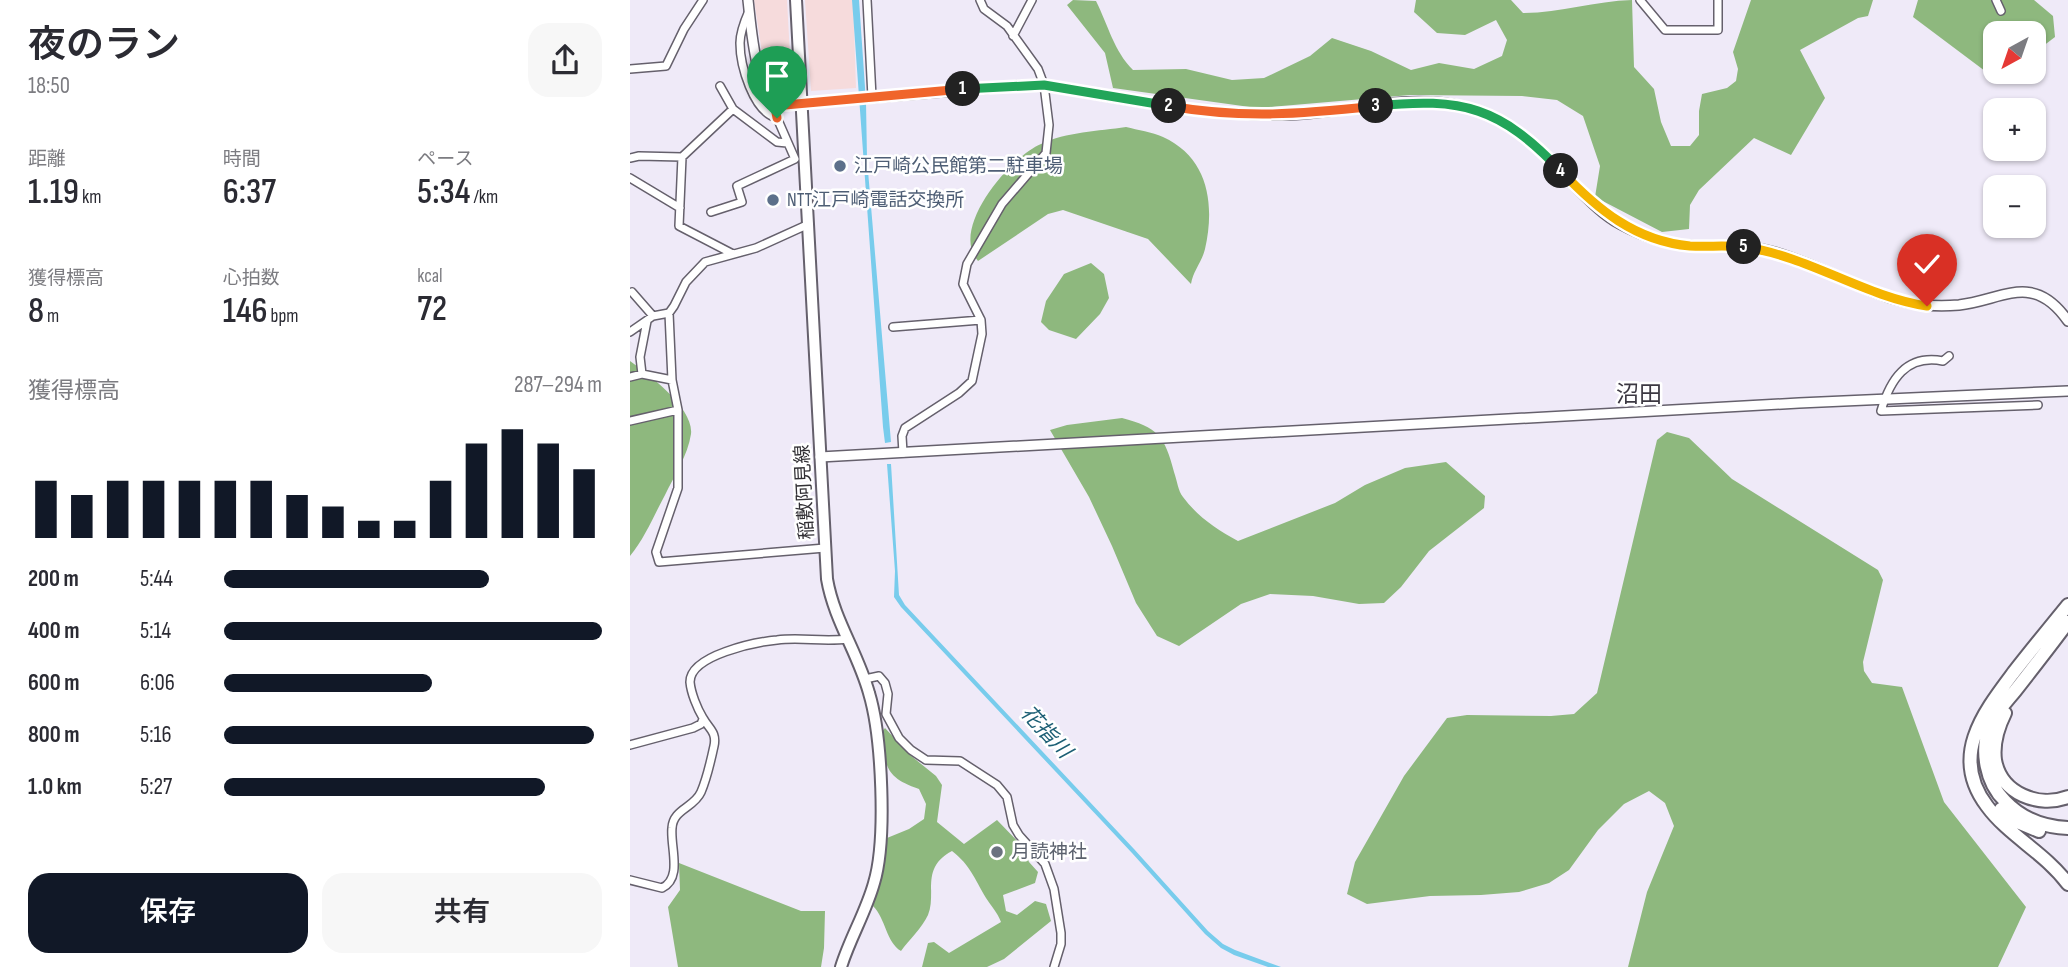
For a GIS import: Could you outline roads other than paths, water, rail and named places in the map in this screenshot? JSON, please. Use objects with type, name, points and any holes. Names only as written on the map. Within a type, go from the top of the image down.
[{"type":"highway","points":[[2068,604],[2011,686],[1986,738],[1987,768],[1991,782],[2000,796],[2020,814],[2046,825],[2068,828]]},
{"type":"highway","points":[[2068,622],[1985,718],[1978,749],[1981,779],[1994,802],[2015,821],[2041,832],[2068,835]]},
{"type":"highway","points":[[2011,686],[1997,734],[1995,759],[1998,768],[2010,786],[2026,797],[2048,802],[2068,797]]},
{"type":"highway","points":[[2011,686],[1991,702],[1975,733],[1970,756],[1973,776],[1987,806],[1999,820],[2043,855],[2068,884]]},
{"type":"main road","name":"稲敷阿見線","points":[[796,0],[829,592],[846,639],[865,679],[877,731],[879,859],[867,905],[841,967]]},
{"type":"street","points":[[630,69],[666,66],[703,0]]},
{"type":"street","points":[[867,0],[872,97]]},
{"type":"street","points":[[903,453],[902,436],[905,428],[959,393],[972,381],[982,334],[981,320],[962,284],[967,264],[1002,204],[1046,153],[1049,125],[1044,85],[1033,60],[1007,26],[984,9],[979,0]]},
{"type":"street","points":[[1013,36],[1031,0]]},
{"type":"street","points":[[1640,0],[1665,30],[1718,30],[1718,0]]},
{"type":"street","points":[[1996,0],[2001,11]]},
{"type":"street","points":[[711,212],[742,202],[737,186],[795,159],[777,118],[774,102],[766,91],[758,64],[749,5]]},
{"type":"street","points":[[749,5],[740,44],[746,79],[762,108],[769,116],[777,118]]},
{"type":"street","points":[[774,102],[780,105],[1012,85],[1044,85],[1221,114],[1287,115],[1425,102],[1463,106],[1502,121],[1528,137],[1603,212],[1618,223],[1647,236],[1691,246],[1739,246],[1769,251],[1893,299],[1914,304],[1959,305],[2009,292],[2028,293],[2048,301],[2068,321]]},
{"type":"street","points":[[720,86],[733,109],[777,142],[787,143]]},
{"type":"street","points":[[733,109],[682,157],[679,226],[733,254]]},
{"type":"street","points":[[630,158],[682,157]]},
{"type":"street","points":[[630,178],[680,208]]},
{"type":"street","points":[[810,224],[786,236],[705,262],[686,282],[669,313],[672,380],[678,410],[678,488],[656,552],[659,562],[825,548]]},
{"type":"street","points":[[632,292],[650,318]]},
{"type":"street","points":[[630,332],[650,318],[669,313]]},
{"type":"street","points":[[642,374],[639,357],[650,318]]},
{"type":"street","points":[[893,327],[981,320]]},
{"type":"street","points":[[1949,356],[1943,361],[1915,361],[1891,384],[1881,411],[2038,405]]},
{"type":"street","points":[[630,377],[642,374],[672,380]]},
{"type":"street","points":[[820,457],[2068,391]]},
{"type":"street","points":[[630,421],[678,410]]},
{"type":"street","points":[[630,880],[662,888],[671,881],[674,873],[673,821],[678,813],[696,801],[701,792],[715,742],[714,732],[703,719],[695,700],[690,680],[694,672],[706,659],[777,640],[846,639]]},
{"type":"street","points":[[865,679],[878,676],[885,683],[888,694],[886,714],[899,738],[911,750],[926,760],[960,761],[997,785],[1007,797],[1013,824],[1019,835],[1045,864],[1049,873],[1061,933],[1061,944],[1054,967]]},
{"type":"street","points":[[630,745],[693,728],[701,724],[703,719]]},
{"type":"water","points":[[852,0],[859,0],[867,159],[891,442],[885,443],[883,427]]},
{"type":"water","name":"花指川","points":[[887,464],[891,464],[899,595],[905,605],[1208,931],[1235,950],[1281,967],[1268,967],[1234,955],[1205,934],[901,607],[894,597],[895,571]]},
{"type":"place","name":"江戸崎公民館第二駐車場","points":[[840,166]]},
{"type":"place","name":"NTT江戸崎電話交換所","points":[[773,200]]},
{"type":"place","name":"月読神社","points":[[997,852]]},
{"type":"district","name":"沼田","points":[[1639,395]]}]
